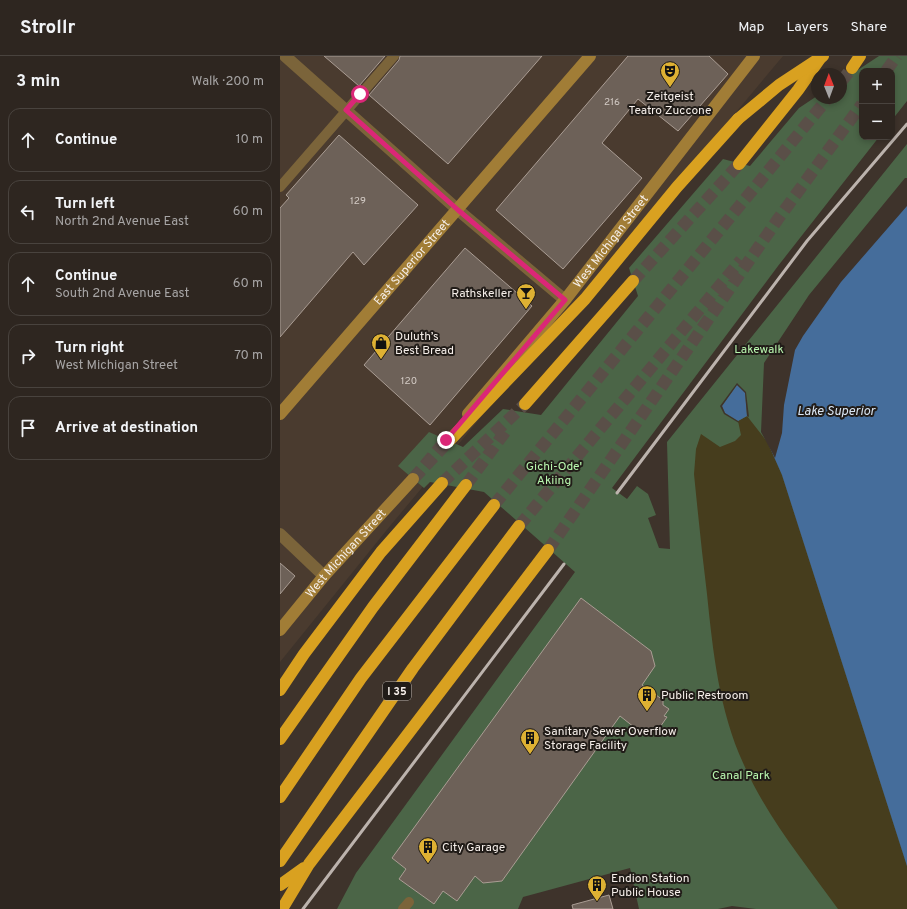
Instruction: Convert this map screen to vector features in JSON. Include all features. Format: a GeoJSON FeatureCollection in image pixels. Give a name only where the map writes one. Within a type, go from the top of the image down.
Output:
{"type":"FeatureCollection","features":[{"type":"Feature","properties":{"kind":"highway"},"geometry":{"type":"LineString","coordinates":[[447,440],[585,299],[677,188],[738,119],[779,85],[822,56]]}},
{"type":"Feature","properties":{"kind":"highway"},"geometry":{"type":"LineString","coordinates":[[739,164],[798,90],[822,56]]}},
{"type":"Feature","properties":{"kind":"highway"},"geometry":{"type":"LineString","coordinates":[[852,68],[860,56]]}},
{"type":"Feature","properties":{"kind":"highway"},"geometry":{"type":"LineString","coordinates":[[525,404],[633,281]]}},
{"type":"Feature","properties":{"kind":"highway"},"geometry":{"type":"LineString","coordinates":[[280,690],[304,654],[382,552],[442,483]]}},
{"type":"Feature","properties":{"kind":"highway"},"geometry":{"type":"LineString","coordinates":[[280,739],[373,606],[466,486]]}},
{"type":"Feature","properties":{"kind":"highway"},"geometry":{"type":"LineString","coordinates":[[280,797],[361,678],[494,505]]}},
{"type":"Feature","properties":{"kind":"highway","name":"I 35"},"geometry":{"type":"LineString","coordinates":[[280,861],[413,668],[519,526]]}},
{"type":"Feature","properties":{"kind":"highway"},"geometry":{"type":"LineString","coordinates":[[282,909],[310,864],[548,550]]}},
{"type":"Feature","properties":{"kind":"highway"},"geometry":{"type":"LineString","coordinates":[[280,885],[310,864]]}},
{"type":"Feature","properties":{"kind":"street"},"geometry":{"type":"LineString","coordinates":[[285,56],[458,210],[565,300]]}},
{"type":"Feature","properties":{"kind":"street","name":"East Superior Street"},"geometry":{"type":"LineString","coordinates":[[280,414],[590,56]]}},
{"type":"Feature","properties":{"kind":"street","name":"West Michigan Street"},"geometry":{"type":"LineString","coordinates":[[447,440],[565,300],[754,56]]}},
{"type":"Feature","properties":{"kind":"street","name":"West Michigan Street"},"geometry":{"type":"LineString","coordinates":[[280,630],[324,576],[413,479]]}},
{"type":"Feature","properties":{"kind":"street"},"geometry":{"type":"LineString","coordinates":[[280,534],[324,576]]}},
{"type":"Feature","properties":{"kind":"lane"},"geometry":{"type":"LineString","coordinates":[[280,187],[394,56]]}},
{"type":"Feature","properties":{"kind":"shaded area"},"geometry":{"type":"Polygon","coordinates":[[[280,56],[783,56],[390,526],[280,662],[280,56]]]}},
{"type":"Feature","properties":{"kind":"green space"},"geometry":{"type":"Polygon","coordinates":[[[879,56],[907,56],[907,101],[895,116],[895,68],[861,68],[879,56]]]}},
{"type":"Feature","properties":{"kind":"green space"},"geometry":{"type":"Polygon","coordinates":[[[859,69],[859,140],[877,140],[778,266],[612,488],[627,499],[637,486],[648,494],[656,515],[648,518],[659,548],[670,549],[667,442],[907,144],[907,180],[763,432],[782,475],[907,866],[907,909],[756,909],[732,906],[718,909],[639,909],[630,868],[523,897],[518,909],[337,909],[356,873],[575,572],[484,492],[430,482],[424,488],[398,466],[429,432],[463,447],[503,409],[541,415],[638,296],[629,268],[723,159],[750,166],[799,108],[811,100],[811,104],[847,104],[847,77],[859,69]]]}},
{"type":"Feature","properties":{"kind":"sand"},"geometry":{"type":"Polygon","coordinates":[[[747,416],[768,443],[782,475],[907,866],[907,909],[838,909],[775,821],[753,784],[735,745],[718,681],[703,564],[694,474],[696,449],[701,434],[720,447],[735,441],[741,435],[738,421],[747,416]]]}},
{"type":"Feature","properties":{"kind":"water","name":"Lake Superior"},"geometry":{"type":"Polygon","coordinates":[[[907,180],[907,866],[782,475],[763,432],[766,364],[907,180]]]}},
{"type":"Feature","properties":{"kind":"water"},"geometry":{"type":"Polygon","coordinates":[[[737,385],[745,392],[747,416],[738,421],[725,413],[722,406],[737,385]]]}},
{"type":"Feature","properties":{"kind":"pier"},"geometry":{"type":"Polygon","coordinates":[[[905,178],[907,178],[907,206],[841,282],[803,336],[795,350],[784,405],[782,433],[775,458],[761,432],[764,363],[809,295],[905,178]]]}},
{"type":"Feature","properties":{"kind":"pier"},"geometry":{"type":"Polygon","coordinates":[[[737,383],[746,392],[749,417],[747,416],[745,393],[737,385],[722,406],[725,413],[739,423],[724,414],[720,406],[737,383]]]}},
{"type":"Feature","properties":{"kind":"building"},"geometry":{"type":"Polygon","coordinates":[[[324,56],[385,56],[359,86],[324,56]]]}},
{"type":"Feature","properties":{"kind":"building"},"geometry":{"type":"Polygon","coordinates":[[[400,56],[542,56],[448,164],[369,95],[399,60],[400,56]]]}},
{"type":"Feature","properties":{"kind":"building"},"geometry":{"type":"Polygon","coordinates":[[[628,56],[709,56],[728,74],[678,131],[638,99],[602,143],[642,178],[563,269],[496,210],[628,56]]]}},
{"type":"Feature","properties":{"kind":"building"},"geometry":{"type":"Polygon","coordinates":[[[339,135],[418,205],[364,265],[353,252],[280,337],[280,208],[289,198],[286,195],[339,135]]]}},
{"type":"Feature","properties":{"kind":"building"},"geometry":{"type":"Polygon","coordinates":[[[465,248],[532,306],[430,425],[364,365],[465,248]]]}},
{"type":"Feature","properties":{"kind":"building"},"geometry":{"type":"Polygon","coordinates":[[[280,563],[295,576],[280,594],[280,563]]]}},
{"type":"Feature","properties":{"kind":"building","name":"Sanitary Sewer Overflow Storage Facility"},"geometry":{"type":"Polygon","coordinates":[[[581,598],[651,651],[655,666],[642,685],[663,700],[663,705],[669,709],[664,716],[667,717],[658,730],[656,728],[650,736],[644,731],[639,731],[620,716],[502,881],[483,883],[475,876],[457,901],[443,891],[434,904],[399,879],[406,869],[392,858],[581,598]]]}},
{"type":"Feature","properties":{"kind":"building","name":"Endion Station Public House"},"geometry":{"type":"Polygon","coordinates":[[[609,895],[613,909],[573,909],[572,905],[609,895]]]}},
{"type":"Feature","properties":{"kind":"tunnel"},"geometry":{"type":"LineString","coordinates":[[888,68],[897,56]]}},
{"type":"Feature","properties":{"kind":"tunnel"},"geometry":{"type":"LineString","coordinates":[[847,74],[852,68]]}},
{"type":"Feature","properties":{"kind":"tunnel"},"geometry":{"type":"LineString","coordinates":[[494,505],[823,104]]}},
{"type":"Feature","properties":{"kind":"tunnel"},"geometry":{"type":"LineString","coordinates":[[548,550],[778,219],[859,108]]}},
{"type":"Feature","properties":{"kind":"tunnel"},"geometry":{"type":"LineString","coordinates":[[633,281],[739,164]]}},
{"type":"Feature","properties":{"kind":"tunnel"},"geometry":{"type":"LineString","coordinates":[[519,526],[741,260]]}},
{"type":"Feature","properties":{"kind":"tunnel"},"geometry":{"type":"LineString","coordinates":[[442,483],[525,404]]}},
{"type":"Feature","properties":{"kind":"tunnel"},"geometry":{"type":"LineString","coordinates":[[466,485],[508,428]]}},
{"type":"Feature","properties":{"kind":"tunnel"},"geometry":{"type":"LineString","coordinates":[[413,479],[446,440]]}},
{"type":"Feature","properties":{"kind":"tunnel"},"geometry":{"type":"LineString","coordinates":[[413,479],[449,441]]}},
{"type":"Feature","properties":{"kind":"railway"},"geometry":{"type":"LineString","coordinates":[[617,493],[807,241],[907,124]]}},
{"type":"Feature","properties":{"kind":"railway"},"geometry":{"type":"LineString","coordinates":[[303,909],[564,564]]}},
{"type":"Feature","properties":{"kind":"place","name":"Zeitgeist Teatro Zuccone"},"geometry":{"type":"Point","coordinates":[670,88]}},
{"type":"Feature","properties":{"kind":"place","name":"Rathskeller"},"geometry":{"type":"Point","coordinates":[526,310]}},
{"type":"Feature","properties":{"kind":"place","name":"Duluth’s Best Bread"},"geometry":{"type":"Point","coordinates":[381,360]}},
{"type":"Feature","properties":{"kind":"place","name":"Public Restroom"},"geometry":{"type":"Point","coordinates":[647,712]}},
{"type":"Feature","properties":{"kind":"place","name":"Sanitary Sewer Overflow Storage Facility"},"geometry":{"type":"Point","coordinates":[530,755]}},
{"type":"Feature","properties":{"kind":"place","name":"City Garage"},"geometry":{"type":"Point","coordinates":[428,864]}},
{"type":"Feature","properties":{"kind":"place","name":"Endion Station Public House"},"geometry":{"type":"Point","coordinates":[597,902]}},
{"type":"Feature","properties":{"kind":"route"},"geometry":{"type":"LineString","coordinates":[[360,94],[346,110],[458,210],[565,300],[446,440]]}},
{"type":"Feature","properties":{"kind":"park label","name":"Lakewalk"},"geometry":{"type":"Point","coordinates":[759,349]}},
{"type":"Feature","properties":{"kind":"park label","name":"Gichi-Ode' Akiing"},"geometry":{"type":"Point","coordinates":[554,473]}},
{"type":"Feature","properties":{"kind":"park label","name":"Canal Park"},"geometry":{"type":"Point","coordinates":[741,775]}}]}
